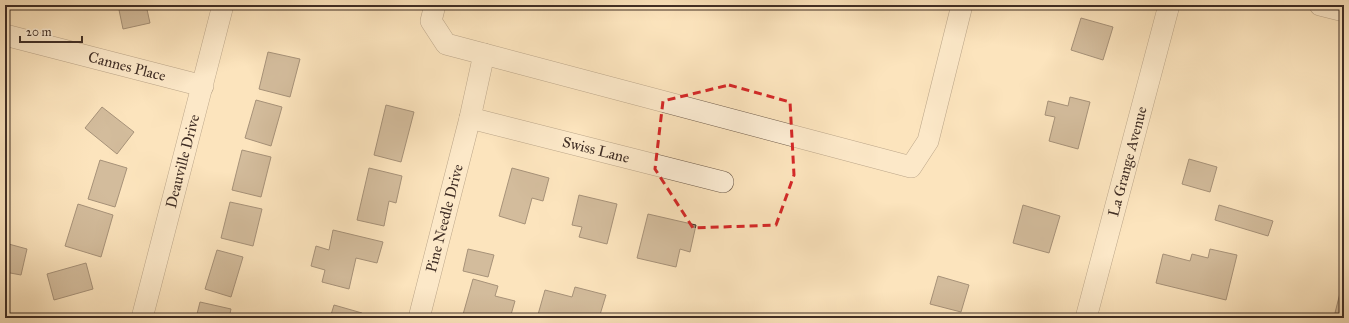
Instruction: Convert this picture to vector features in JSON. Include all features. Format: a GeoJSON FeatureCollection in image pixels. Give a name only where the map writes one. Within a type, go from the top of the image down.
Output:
{"type":"FeatureCollection","features":[{"type":"Feature","properties":{"kind":"street","name":"Deauville Drive"},"geometry":{"type":"LineString","coordinates":[[142,318],[223,5]]}},
{"type":"Feature","properties":{"kind":"street"},"geometry":{"type":"LineString","coordinates":[[435,5],[431,21],[446,44],[912,167],[928,141],[962,5]]}},
{"type":"Feature","properties":{"kind":"street","name":"La Grange Avenue"},"geometry":{"type":"LineString","coordinates":[[1086,318],[1169,5]]}},
{"type":"Feature","properties":{"kind":"street"},"geometry":{"type":"LineString","coordinates":[[1320,5],[1344,11]]}},
{"type":"Feature","properties":{"kind":"street","name":"Cannes Place"},"geometry":{"type":"LineString","coordinates":[[5,35],[203,86]]}},
{"type":"Feature","properties":{"kind":"street","name":"Pine Needle Drive"},"geometry":{"type":"LineString","coordinates":[[419,318],[470,118],[484,54]]}},
{"type":"Feature","properties":{"kind":"street","name":"Swiss Lane"},"geometry":{"type":"LineString","coordinates":[[470,118],[723,182]]}},
{"type":"Feature","properties":{"kind":"highlighted area"},"geometry":{"type":"Polygon","coordinates":[[[729,85],[790,102],[794,175],[776,225],[693,228],[655,169],[663,101],[729,85]]]}},
{"type":"Feature","properties":{"kind":"building"},"geometry":{"type":"Polygon","coordinates":[[[118,5],[146,5],[150,23],[123,29],[118,5]]]}},
{"type":"Feature","properties":{"kind":"building"},"geometry":{"type":"Polygon","coordinates":[[[1081,18],[1113,27],[1103,60],[1071,50],[1081,18]]]}},
{"type":"Feature","properties":{"kind":"building"},"geometry":{"type":"Polygon","coordinates":[[[268,52],[300,59],[290,97],[259,89],[268,52]]]}},
{"type":"Feature","properties":{"kind":"building"},"geometry":{"type":"Polygon","coordinates":[[[1070,97],[1090,102],[1078,149],[1049,141],[1055,117],[1045,115],[1048,101],[1068,106],[1070,97]]]}},
{"type":"Feature","properties":{"kind":"building"},"geometry":{"type":"Polygon","coordinates":[[[256,100],[282,107],[271,146],[245,138],[256,100]]]}},
{"type":"Feature","properties":{"kind":"building"},"geometry":{"type":"Polygon","coordinates":[[[386,105],[414,112],[401,162],[374,155],[386,105]]]}},
{"type":"Feature","properties":{"kind":"building"},"geometry":{"type":"Polygon","coordinates":[[[102,107],[134,132],[117,154],[85,128],[102,107]]]}},
{"type":"Feature","properties":{"kind":"building"},"geometry":{"type":"Polygon","coordinates":[[[242,150],[271,157],[261,197],[232,190],[242,150]]]}},
{"type":"Feature","properties":{"kind":"building"},"geometry":{"type":"Polygon","coordinates":[[[1189,159],[1217,167],[1210,192],[1182,184],[1189,159]]]}},
{"type":"Feature","properties":{"kind":"building"},"geometry":{"type":"Polygon","coordinates":[[[100,160],[127,168],[115,207],[88,199],[100,160]]]}},
{"type":"Feature","properties":{"kind":"building"},"geometry":{"type":"Polygon","coordinates":[[[369,168],[402,176],[396,203],[389,201],[384,226],[357,220],[369,168]]]}},
{"type":"Feature","properties":{"kind":"building"},"geometry":{"type":"Polygon","coordinates":[[[512,168],[549,178],[543,201],[532,198],[525,224],[499,216],[512,168]]]}},
{"type":"Feature","properties":{"kind":"building"},"geometry":{"type":"Polygon","coordinates":[[[579,195],[617,204],[607,244],[579,237],[582,227],[572,225],[579,195]]]}},
{"type":"Feature","properties":{"kind":"building"},"geometry":{"type":"Polygon","coordinates":[[[230,202],[262,209],[253,246],[221,238],[230,202]]]}},
{"type":"Feature","properties":{"kind":"building"},"geometry":{"type":"Polygon","coordinates":[[[78,204],[113,215],[101,257],[65,246],[78,204]]]}},
{"type":"Feature","properties":{"kind":"building"},"geometry":{"type":"Polygon","coordinates":[[[1023,205],[1060,216],[1049,253],[1013,243],[1023,205]]]}},
{"type":"Feature","properties":{"kind":"building"},"geometry":{"type":"Polygon","coordinates":[[[1219,205],[1273,221],[1268,236],[1215,220],[1219,205]]]}},
{"type":"Feature","properties":{"kind":"building"},"geometry":{"type":"Polygon","coordinates":[[[648,214],[696,225],[690,252],[680,249],[676,267],[637,258],[648,214]]]}},
{"type":"Feature","properties":{"kind":"building"},"geometry":{"type":"Polygon","coordinates":[[[333,230],[383,242],[377,263],[356,258],[349,289],[322,282],[325,270],[311,266],[316,246],[329,250],[333,230]]]}},
{"type":"Feature","properties":{"kind":"building"},"geometry":{"type":"Polygon","coordinates":[[[5,243],[27,249],[21,275],[5,272],[5,243]]]}},
{"type":"Feature","properties":{"kind":"building"},"geometry":{"type":"Polygon","coordinates":[[[468,249],[494,255],[488,277],[463,271],[468,249]]]}},
{"type":"Feature","properties":{"kind":"building"},"geometry":{"type":"Polygon","coordinates":[[[1210,249],[1237,255],[1226,300],[1156,283],[1163,254],[1190,261],[1192,254],[1208,258],[1210,249]]]}},
{"type":"Feature","properties":{"kind":"building"},"geometry":{"type":"Polygon","coordinates":[[[217,250],[243,257],[231,297],[205,289],[217,250]]]}},
{"type":"Feature","properties":{"kind":"building"},"geometry":{"type":"Polygon","coordinates":[[[86,263],[93,289],[54,300],[47,274],[86,263]]]}},
{"type":"Feature","properties":{"kind":"building"},"geometry":{"type":"Polygon","coordinates":[[[938,276],[969,285],[961,312],[930,304],[938,276]]]}},
{"type":"Feature","properties":{"kind":"building"},"geometry":{"type":"Polygon","coordinates":[[[473,279],[498,286],[495,296],[515,301],[510,318],[462,318],[473,279]]]}},
{"type":"Feature","properties":{"kind":"building"},"geometry":{"type":"Polygon","coordinates":[[[575,287],[606,295],[599,318],[537,318],[545,290],[572,297],[575,287]]]}},
{"type":"Feature","properties":{"kind":"building"},"geometry":{"type":"Polygon","coordinates":[[[1341,289],[1344,290],[1344,315],[1335,313],[1341,289]]]}},
{"type":"Feature","properties":{"kind":"building"},"geometry":{"type":"Polygon","coordinates":[[[200,302],[231,309],[229,318],[196,318],[200,302]]]}},
{"type":"Feature","properties":{"kind":"building"},"geometry":{"type":"Polygon","coordinates":[[[334,305],[362,313],[361,318],[330,318],[334,305]]]}}]}
